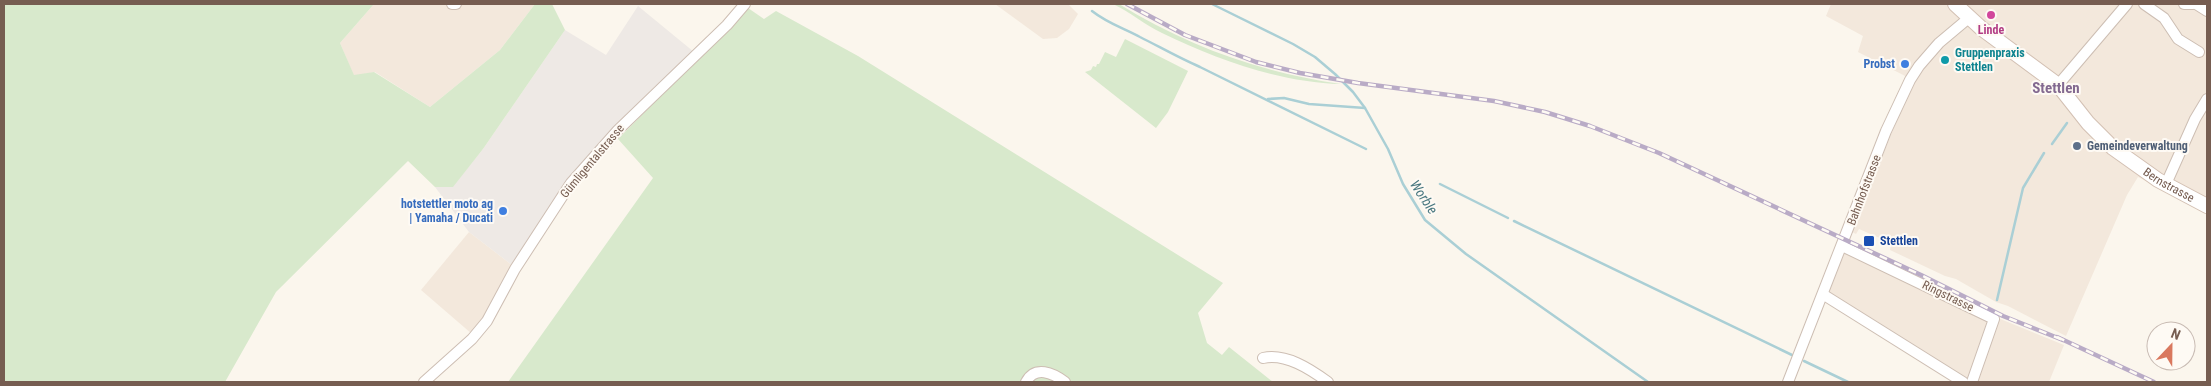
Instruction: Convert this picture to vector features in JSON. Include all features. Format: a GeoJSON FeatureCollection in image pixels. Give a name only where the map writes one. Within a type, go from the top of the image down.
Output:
{"type":"FeatureCollection","features":[{"type":"Feature","properties":{"kind":"main road","name":"Bernstrasse"},"geometry":{"type":"LineString","coordinates":[[1955,4],[1981,28],[2058,85],[2105,141],[2166,184],[2207,206]]}},
{"type":"Feature","properties":{"kind":"street","name":"Gümligentalstrasse"},"geometry":{"type":"LineString","coordinates":[[424,382],[472,339],[487,321],[515,269],[571,183],[618,130],[727,25],[745,4]]}},
{"type":"Feature","properties":{"kind":"street"},"geometry":{"type":"LineString","coordinates":[[2058,85],[2127,4]]}},
{"type":"Feature","properties":{"kind":"street"},"geometry":{"type":"LineString","coordinates":[[2144,4],[2164,18],[2178,39],[2199,52]]}},
{"type":"Feature","properties":{"kind":"street"},"geometry":{"type":"LineString","coordinates":[[2184,4],[2194,4],[2207,11]]}},
{"type":"Feature","properties":{"kind":"street","name":"Bahnhofstrasse"},"geometry":{"type":"LineString","coordinates":[[1788,382],[1824,295],[1886,131],[1910,80],[1930,52],[1970,17]]}},
{"type":"Feature","properties":{"kind":"street"},"geometry":{"type":"LineString","coordinates":[[2166,184],[2195,118],[2207,99]]}},
{"type":"Feature","properties":{"kind":"street","name":"Ringstrasse"},"geometry":{"type":"LineString","coordinates":[[1842,246],[1994,319],[1972,382]]}},
{"type":"Feature","properties":{"kind":"street"},"geometry":{"type":"LineString","coordinates":[[1824,295],[1963,382]]}},
{"type":"Feature","properties":{"kind":"street"},"geometry":{"type":"LineString","coordinates":[[1263,358],[1271,356],[1285,359],[1312,371],[1328,382]]}},
{"type":"Feature","properties":{"kind":"street"},"geometry":{"type":"LineString","coordinates":[[1026,382],[1034,373],[1044,372],[1054,374],[1064,382]]}},
{"type":"Feature","properties":{"kind":"shaded area"},"geometry":{"type":"Polygon","coordinates":[[[374,4],[535,4],[500,50],[430,107],[375,72],[354,76],[340,43],[374,4]]]}},
{"type":"Feature","properties":{"kind":"shaded area"},"geometry":{"type":"Polygon","coordinates":[[[995,4],[1068,4],[1078,14],[1069,29],[1057,38],[1043,39],[995,4]]]}},
{"type":"Feature","properties":{"kind":"shaded area"},"geometry":{"type":"Polygon","coordinates":[[[1831,4],[2207,4],[2207,212],[2138,177],[2127,195],[2066,336],[2008,306],[1996,302],[1956,279],[1945,276],[1890,250],[1891,243],[1859,229],[1856,234],[1852,232],[1913,80],[1858,52],[1863,36],[1826,16],[1831,4]]]}},
{"type":"Feature","properties":{"kind":"shaded area"},"geometry":{"type":"Polygon","coordinates":[[[638,6],[694,52],[651,90],[611,131],[512,265],[469,232],[435,187],[453,186],[483,149],[565,30],[606,55],[638,6]]]}},
{"type":"Feature","properties":{"kind":"shaded area"},"geometry":{"type":"Polygon","coordinates":[[[469,232],[512,265],[490,311],[472,334],[421,290],[469,232]]]}},
{"type":"Feature","properties":{"kind":"shaded area"},"geometry":{"type":"Polygon","coordinates":[[[1847,246],[1998,318],[2064,345],[2049,382],[1956,382],[1828,302],[1824,303],[1847,246]]]}},
{"type":"Feature","properties":{"kind":"green space"},"geometry":{"type":"Polygon","coordinates":[[[4,4],[374,4],[340,43],[354,75],[374,72],[430,107],[500,50],[535,4],[552,4],[565,30],[483,149],[453,187],[435,187],[408,161],[276,292],[225,382],[4,382],[4,4]]]}},
{"type":"Feature","properties":{"kind":"green space"},"geometry":{"type":"Polygon","coordinates":[[[1113,4],[1119,4],[1171,33],[1226,56],[1283,73],[1341,84],[1295,79],[1249,68],[1183,43],[1113,4]]]}},
{"type":"Feature","properties":{"kind":"green space"},"geometry":{"type":"Polygon","coordinates":[[[748,8],[764,19],[776,11],[858,56],[1223,283],[1198,313],[1207,343],[1222,355],[1229,347],[1273,382],[508,382],[653,178],[618,139],[748,8]]]}},
{"type":"Feature","properties":{"kind":"green space"},"geometry":{"type":"Polygon","coordinates":[[[1125,39],[1188,71],[1168,112],[1156,128],[1085,72],[1099,64],[1105,52],[1116,57],[1125,39]]]}},
{"type":"Feature","properties":{"kind":"waterway","name":"Worble"},"geometry":{"type":"LineString","coordinates":[[1212,4],[1293,44],[1315,57],[1335,74],[1353,92],[1365,108],[1388,149],[1403,184],[1425,220],[1466,254],[1648,382]]}},
{"type":"Feature","properties":{"kind":"waterway"},"geometry":{"type":"LineString","coordinates":[[1092,11],[1109,22],[1366,149]]}},
{"type":"Feature","properties":{"kind":"waterway"},"geometry":{"type":"LineString","coordinates":[[1268,99],[1284,98],[1309,104],[1365,108]]}},
{"type":"Feature","properties":{"kind":"waterway"},"geometry":{"type":"LineString","coordinates":[[2052,144],[2067,123]]}},
{"type":"Feature","properties":{"kind":"waterway"},"geometry":{"type":"LineString","coordinates":[[1997,300],[2023,188],[2044,153]]}},
{"type":"Feature","properties":{"kind":"waterway"},"geometry":{"type":"LineString","coordinates":[[1440,184],[1508,218]]}},
{"type":"Feature","properties":{"kind":"waterway"},"geometry":{"type":"LineString","coordinates":[[1514,221],[1792,355]]}},
{"type":"Feature","properties":{"kind":"waterway"},"geometry":{"type":"LineString","coordinates":[[1804,361],[1848,382]]}},
{"type":"Feature","properties":{"kind":"railway"},"geometry":{"type":"LineString","coordinates":[[1127,4],[1185,35],[1256,62],[1300,73],[1358,83],[1494,101],[1545,112],[1590,126],[1659,153],[1921,275],[2003,316],[2063,340]]}},
{"type":"Feature","properties":{"kind":"railway"},"geometry":{"type":"LineString","coordinates":[[2057,337],[2154,382]]}},
{"type":"Feature","properties":{"kind":"place","name":"Linde"},"geometry":{"type":"Point","coordinates":[1991,15]}},
{"type":"Feature","properties":{"kind":"place","name":"Gruppenpraxis Stettlen"},"geometry":{"type":"Point","coordinates":[1945,60]}},
{"type":"Feature","properties":{"kind":"place","name":"Probst"},"geometry":{"type":"Point","coordinates":[1905,64]}},
{"type":"Feature","properties":{"kind":"place","name":"Gemeindeverwaltung"},"geometry":{"type":"Point","coordinates":[2077,146]}},
{"type":"Feature","properties":{"kind":"place","name":"hotstettler moto ag | Yamaha / Ducati"},"geometry":{"type":"Point","coordinates":[503,211]}},
{"type":"Feature","properties":{"kind":"place","name":"Stettlen"},"geometry":{"type":"Point","coordinates":[1869,241]}},
{"type":"Feature","properties":{"kind":"district","name":"Stettlen"},"geometry":{"type":"Point","coordinates":[2056,88]}}]}
